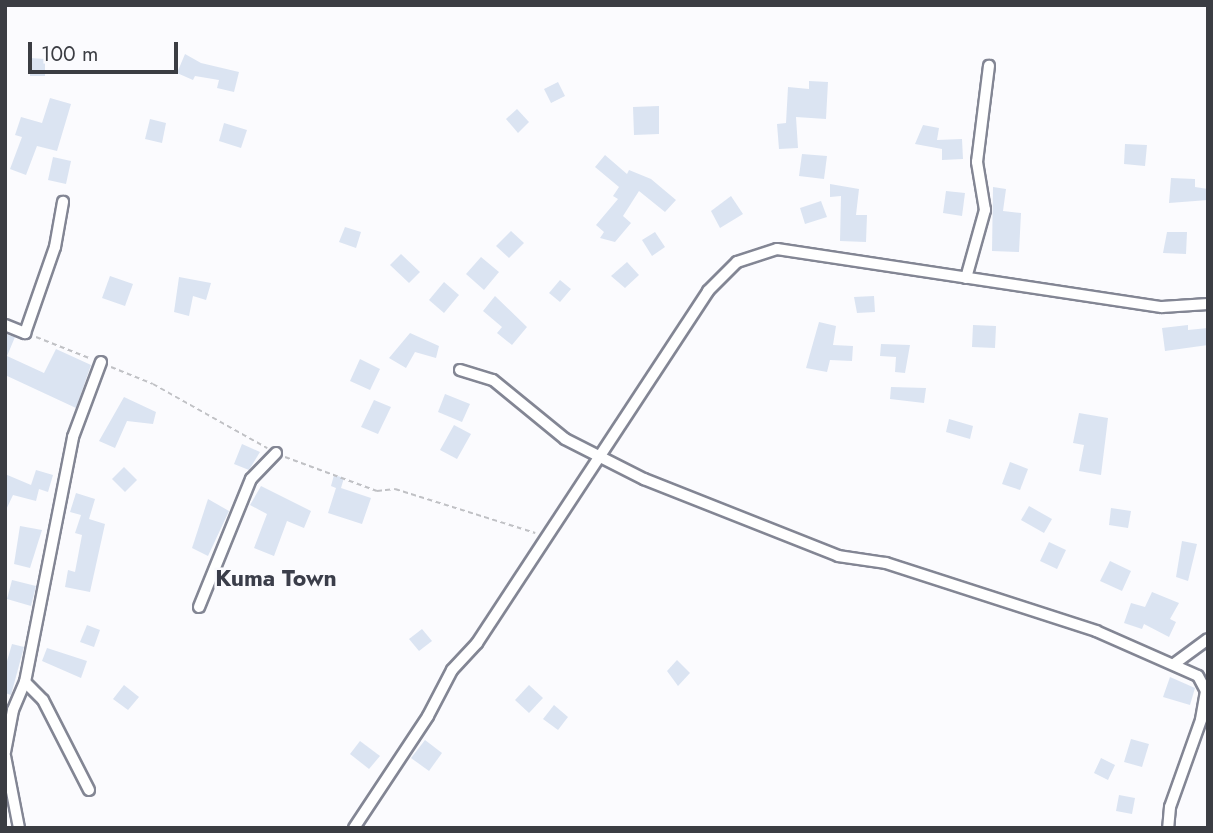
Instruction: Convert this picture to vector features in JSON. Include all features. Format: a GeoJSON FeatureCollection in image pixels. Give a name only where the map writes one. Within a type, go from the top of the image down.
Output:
{"type":"FeatureCollection","features":[{"type":"Feature","properties":{"kind":"street"},"geometry":{"type":"LineString","coordinates":[[966,278],[985,210],[977,162],[989,66]]}},
{"type":"Feature","properties":{"kind":"street"},"geometry":{"type":"LineString","coordinates":[[5,325],[25,333],[55,247],[63,202]]}},
{"type":"Feature","properties":{"kind":"street"},"geometry":{"type":"LineString","coordinates":[[354,828],[428,716],[452,670],[477,643],[708,291],[737,262],[778,249],[1162,307],[1208,304]]}},
{"type":"Feature","properties":{"kind":"street"},"geometry":{"type":"LineString","coordinates":[[19,828],[5,754],[9,709],[25,682],[73,437],[101,362]]}},
{"type":"Feature","properties":{"kind":"street"},"geometry":{"type":"LineString","coordinates":[[460,370],[508,389],[565,439],[644,479],[838,556],[886,563],[1096,632],[1198,676],[1206,691],[1168,828]]}},
{"type":"Feature","properties":{"kind":"street"},"geometry":{"type":"LineString","coordinates":[[200,607],[251,479],[276,453]]}},
{"type":"Feature","properties":{"kind":"street"},"geometry":{"type":"LineString","coordinates":[[1174,664],[1208,639]]}},
{"type":"Feature","properties":{"kind":"street"},"geometry":{"type":"LineString","coordinates":[[25,682],[43,701],[89,790]]}},
{"type":"Feature","properties":{"kind":"path"},"geometry":{"type":"LineString","coordinates":[[25,333],[153,384],[276,453],[377,491],[395,489],[546,537]]}},
{"type":"Feature","properties":{"kind":"building"},"geometry":{"type":"Polygon","coordinates":[[[185,54],[201,63],[239,72],[234,92],[217,88],[219,80],[195,76],[193,80],[177,73],[185,54]]]}},
{"type":"Feature","properties":{"kind":"building"},"geometry":{"type":"Polygon","coordinates":[[[30,58],[45,59],[45,76],[30,76],[30,58]]]}},
{"type":"Feature","properties":{"kind":"building"},"geometry":{"type":"Polygon","coordinates":[[[809,81],[828,82],[826,119],[796,117],[798,148],[779,149],[777,124],[786,123],[788,87],[809,89],[809,81]]]}},
{"type":"Feature","properties":{"kind":"building"},"geometry":{"type":"Polygon","coordinates":[[[558,82],[565,96],[551,103],[544,89],[558,82]]]}},
{"type":"Feature","properties":{"kind":"building"},"geometry":{"type":"Polygon","coordinates":[[[50,98],[71,104],[57,151],[37,146],[26,175],[10,169],[22,137],[15,135],[21,117],[42,123],[50,98]]]}},
{"type":"Feature","properties":{"kind":"building"},"geometry":{"type":"Polygon","coordinates":[[[659,106],[659,134],[634,135],[633,107],[659,106]]]}},
{"type":"Feature","properties":{"kind":"building"},"geometry":{"type":"Polygon","coordinates":[[[517,109],[529,122],[518,133],[506,119],[517,109]]]}},
{"type":"Feature","properties":{"kind":"building"},"geometry":{"type":"Polygon","coordinates":[[[150,119],[166,123],[162,143],[145,139],[150,119]]]}},
{"type":"Feature","properties":{"kind":"building"},"geometry":{"type":"Polygon","coordinates":[[[224,123],[247,130],[241,148],[219,141],[224,123]]]}},
{"type":"Feature","properties":{"kind":"building"},"geometry":{"type":"Polygon","coordinates":[[[923,125],[939,128],[937,140],[962,139],[963,159],[942,160],[942,149],[915,144],[923,125]]]}},
{"type":"Feature","properties":{"kind":"building"},"geometry":{"type":"Polygon","coordinates":[[[1125,144],[1147,145],[1145,166],[1124,164],[1125,144]]]}},
{"type":"Feature","properties":{"kind":"building"},"geometry":{"type":"Polygon","coordinates":[[[802,154],[827,156],[824,179],[799,176],[802,154]]]}},
{"type":"Feature","properties":{"kind":"building"},"geometry":{"type":"Polygon","coordinates":[[[605,155],[627,174],[629,170],[651,179],[676,200],[665,212],[639,191],[623,216],[631,223],[615,242],[600,238],[604,232],[596,225],[618,199],[613,196],[619,187],[595,167],[605,155]]]}},
{"type":"Feature","properties":{"kind":"building"},"geometry":{"type":"Polygon","coordinates":[[[53,157],[71,161],[66,184],[48,180],[53,157]]]}},
{"type":"Feature","properties":{"kind":"building"},"geometry":{"type":"Polygon","coordinates":[[[1171,178],[1195,179],[1195,187],[1208,189],[1208,200],[1169,203],[1171,178]]]}},
{"type":"Feature","properties":{"kind":"building"},"geometry":{"type":"Polygon","coordinates":[[[830,184],[859,189],[856,215],[867,215],[866,242],[840,241],[841,196],[830,197],[830,184]]]}},
{"type":"Feature","properties":{"kind":"building"},"geometry":{"type":"Polygon","coordinates":[[[993,187],[1006,189],[1003,211],[1021,213],[1019,252],[992,251],[993,187]]]}},
{"type":"Feature","properties":{"kind":"building"},"geometry":{"type":"Polygon","coordinates":[[[946,191],[965,193],[962,216],[943,213],[946,191]]]}},
{"type":"Feature","properties":{"kind":"building"},"geometry":{"type":"Polygon","coordinates":[[[731,196],[743,214],[720,228],[711,211],[731,196]]]}},
{"type":"Feature","properties":{"kind":"building"},"geometry":{"type":"Polygon","coordinates":[[[821,201],[827,217],[805,224],[800,208],[821,201]]]}},
{"type":"Feature","properties":{"kind":"building"},"geometry":{"type":"Polygon","coordinates":[[[345,227],[361,232],[356,248],[339,242],[345,227]]]}},
{"type":"Feature","properties":{"kind":"building"},"geometry":{"type":"Polygon","coordinates":[[[511,231],[524,243],[509,258],[496,246],[511,231]]]}},
{"type":"Feature","properties":{"kind":"building"},"geometry":{"type":"Polygon","coordinates":[[[655,232],[665,247],[652,256],[642,240],[655,232]]]}},
{"type":"Feature","properties":{"kind":"building"},"geometry":{"type":"Polygon","coordinates":[[[1167,232],[1187,232],[1186,254],[1163,253],[1167,232]]]}},
{"type":"Feature","properties":{"kind":"building"},"geometry":{"type":"Polygon","coordinates":[[[401,254],[420,272],[409,283],[390,265],[401,254]]]}},
{"type":"Feature","properties":{"kind":"building"},"geometry":{"type":"Polygon","coordinates":[[[481,257],[499,272],[484,290],[466,274],[481,257]]]}},
{"type":"Feature","properties":{"kind":"building"},"geometry":{"type":"Polygon","coordinates":[[[627,262],[639,275],[625,288],[611,276],[627,262]]]}},
{"type":"Feature","properties":{"kind":"building"},"geometry":{"type":"Polygon","coordinates":[[[110,276],[133,284],[125,306],[102,298],[110,276]]]}},
{"type":"Feature","properties":{"kind":"building"},"geometry":{"type":"Polygon","coordinates":[[[179,277],[211,283],[206,300],[193,296],[189,316],[174,312],[179,277]]]}},
{"type":"Feature","properties":{"kind":"building"},"geometry":{"type":"Polygon","coordinates":[[[560,280],[571,289],[560,302],[549,293],[560,280]]]}},
{"type":"Feature","properties":{"kind":"building"},"geometry":{"type":"Polygon","coordinates":[[[444,282],[459,295],[444,313],[429,300],[444,282]]]}},
{"type":"Feature","properties":{"kind":"building"},"geometry":{"type":"Polygon","coordinates":[[[495,296],[527,327],[512,345],[497,333],[502,327],[483,311],[495,296]]]}},
{"type":"Feature","properties":{"kind":"building"},"geometry":{"type":"Polygon","coordinates":[[[874,296],[875,312],[857,313],[854,297],[874,296]]]}},
{"type":"Feature","properties":{"kind":"building"},"geometry":{"type":"Polygon","coordinates":[[[819,322],[836,326],[833,345],[853,346],[852,361],[830,360],[827,372],[806,368],[819,322]]]}},
{"type":"Feature","properties":{"kind":"building"},"geometry":{"type":"Polygon","coordinates":[[[973,325],[996,326],[995,348],[972,347],[973,325]]]}},
{"type":"Feature","properties":{"kind":"building"},"geometry":{"type":"Polygon","coordinates":[[[1188,325],[1188,330],[1208,328],[1208,345],[1165,351],[1162,328],[1188,325]]]}},
{"type":"Feature","properties":{"kind":"building"},"geometry":{"type":"Polygon","coordinates":[[[410,333],[439,346],[436,358],[415,352],[406,368],[389,358],[410,333]]]}},
{"type":"Feature","properties":{"kind":"building"},"geometry":{"type":"Polygon","coordinates":[[[5,334],[15,337],[7,356],[44,373],[56,349],[91,365],[76,408],[5,375],[5,334]]]}},
{"type":"Feature","properties":{"kind":"building"},"geometry":{"type":"Polygon","coordinates":[[[881,344],[910,345],[905,373],[895,372],[896,357],[880,356],[881,344]]]}},
{"type":"Feature","properties":{"kind":"building"},"geometry":{"type":"Polygon","coordinates":[[[360,359],[380,369],[370,390],[350,381],[360,359]]]}},
{"type":"Feature","properties":{"kind":"building"},"geometry":{"type":"Polygon","coordinates":[[[891,387],[926,388],[924,403],[890,399],[891,387]]]}},
{"type":"Feature","properties":{"kind":"building"},"geometry":{"type":"Polygon","coordinates":[[[445,394],[470,404],[462,422],[438,412],[445,394]]]}},
{"type":"Feature","properties":{"kind":"building"},"geometry":{"type":"Polygon","coordinates":[[[124,397],[156,412],[153,424],[127,421],[115,448],[99,441],[124,397]]]}},
{"type":"Feature","properties":{"kind":"building"},"geometry":{"type":"Polygon","coordinates":[[[374,400],[391,407],[378,434],[361,427],[374,400]]]}},
{"type":"Feature","properties":{"kind":"building"},"geometry":{"type":"Polygon","coordinates":[[[1079,413],[1108,418],[1101,475],[1079,471],[1084,445],[1073,443],[1079,413]]]}},
{"type":"Feature","properties":{"kind":"building"},"geometry":{"type":"Polygon","coordinates":[[[949,419],[973,426],[970,439],[946,432],[949,419]]]}},
{"type":"Feature","properties":{"kind":"building"},"geometry":{"type":"Polygon","coordinates":[[[454,425],[471,434],[457,459],[440,450],[454,425]]]}},
{"type":"Feature","properties":{"kind":"building"},"geometry":{"type":"Polygon","coordinates":[[[242,444],[260,452],[249,470],[234,464],[242,444]]]}},
{"type":"Feature","properties":{"kind":"building"},"geometry":{"type":"Polygon","coordinates":[[[1010,462],[1028,469],[1020,490],[1002,484],[1010,462]]]}},
{"type":"Feature","properties":{"kind":"building"},"geometry":{"type":"Polygon","coordinates":[[[124,467],[137,480],[125,492],[112,479],[124,467]]]}},
{"type":"Feature","properties":{"kind":"building"},"geometry":{"type":"Polygon","coordinates":[[[36,470],[53,475],[48,492],[39,489],[36,501],[13,495],[5,512],[5,474],[31,485],[36,470]]]}},
{"type":"Feature","properties":{"kind":"building"},"geometry":{"type":"Polygon","coordinates":[[[334,475],[344,478],[341,488],[371,498],[362,524],[328,513],[336,488],[331,486],[334,475]]]}},
{"type":"Feature","properties":{"kind":"building"},"geometry":{"type":"Polygon","coordinates":[[[261,486],[311,511],[304,528],[287,521],[274,556],[254,548],[267,514],[250,505],[261,486]]]}},
{"type":"Feature","properties":{"kind":"building"},"geometry":{"type":"Polygon","coordinates":[[[76,493],[95,499],[89,519],[105,524],[90,592],[65,587],[68,570],[75,572],[82,535],[75,533],[81,515],[70,512],[76,493]]]}},
{"type":"Feature","properties":{"kind":"building"},"geometry":{"type":"Polygon","coordinates":[[[208,499],[229,511],[208,556],[192,548],[208,499]]]}},
{"type":"Feature","properties":{"kind":"building"},"geometry":{"type":"Polygon","coordinates":[[[1029,506],[1052,519],[1044,533],[1021,520],[1029,506]]]}},
{"type":"Feature","properties":{"kind":"building"},"geometry":{"type":"Polygon","coordinates":[[[1111,508],[1131,511],[1128,528],[1109,525],[1111,508]]]}},
{"type":"Feature","properties":{"kind":"building"},"geometry":{"type":"Polygon","coordinates":[[[20,526],[42,530],[30,568],[14,564],[20,526]]]}},
{"type":"Feature","properties":{"kind":"building"},"geometry":{"type":"Polygon","coordinates":[[[1182,541],[1197,544],[1188,581],[1176,577],[1182,541]]]}},
{"type":"Feature","properties":{"kind":"building"},"geometry":{"type":"Polygon","coordinates":[[[1049,542],[1066,550],[1057,569],[1040,561],[1049,542]]]}},
{"type":"Feature","properties":{"kind":"building"},"geometry":{"type":"Polygon","coordinates":[[[1110,561],[1131,571],[1122,591],[1100,581],[1110,561]]]}},
{"type":"Feature","properties":{"kind":"building"},"geometry":{"type":"Polygon","coordinates":[[[12,580],[36,586],[31,606],[7,599],[12,580]]]}},
{"type":"Feature","properties":{"kind":"building"},"geometry":{"type":"Polygon","coordinates":[[[1152,592],[1179,603],[1170,619],[1176,622],[1169,637],[1144,624],[1142,629],[1124,623],[1131,603],[1145,607],[1152,592]]]}},
{"type":"Feature","properties":{"kind":"building"},"geometry":{"type":"Polygon","coordinates":[[[87,625],[100,630],[94,647],[80,642],[87,625]]]}},
{"type":"Feature","properties":{"kind":"building"},"geometry":{"type":"Polygon","coordinates":[[[422,629],[432,641],[419,651],[409,639],[422,629]]]}},
{"type":"Feature","properties":{"kind":"building"},"geometry":{"type":"Polygon","coordinates":[[[12,644],[24,647],[11,695],[5,693],[5,668],[12,644]]]}},
{"type":"Feature","properties":{"kind":"building"},"geometry":{"type":"Polygon","coordinates":[[[47,648],[87,661],[81,678],[42,661],[47,648]]]}},
{"type":"Feature","properties":{"kind":"building"},"geometry":{"type":"Polygon","coordinates":[[[677,660],[690,673],[678,686],[667,671],[677,660]]]}},
{"type":"Feature","properties":{"kind":"building"},"geometry":{"type":"Polygon","coordinates":[[[1170,677],[1195,688],[1190,705],[1163,697],[1170,677]]]}},
{"type":"Feature","properties":{"kind":"building"},"geometry":{"type":"Polygon","coordinates":[[[124,685],[139,697],[128,710],[113,699],[124,685]]]}},
{"type":"Feature","properties":{"kind":"building"},"geometry":{"type":"Polygon","coordinates":[[[529,685],[543,698],[529,713],[515,700],[529,685]]]}},
{"type":"Feature","properties":{"kind":"building"},"geometry":{"type":"Polygon","coordinates":[[[554,705],[568,717],[558,730],[543,719],[554,705]]]}},
{"type":"Feature","properties":{"kind":"building"},"geometry":{"type":"Polygon","coordinates":[[[1131,739],[1149,744],[1142,767],[1124,762],[1131,739]]]}},
{"type":"Feature","properties":{"kind":"building"},"geometry":{"type":"Polygon","coordinates":[[[425,740],[442,753],[429,771],[411,758],[425,740]]]}},
{"type":"Feature","properties":{"kind":"building"},"geometry":{"type":"Polygon","coordinates":[[[360,741],[380,756],[369,769],[350,754],[360,741]]]}},
{"type":"Feature","properties":{"kind":"building"},"geometry":{"type":"Polygon","coordinates":[[[1101,758],[1115,765],[1108,780],[1094,773],[1101,758]]]}},
{"type":"Feature","properties":{"kind":"building"},"geometry":{"type":"Polygon","coordinates":[[[1119,795],[1135,798],[1132,814],[1116,811],[1119,795]]]}},
{"type":"Feature","properties":{"kind":"district","name":"Kuma Town"},"geometry":{"type":"Point","coordinates":[276,578]}}]}
